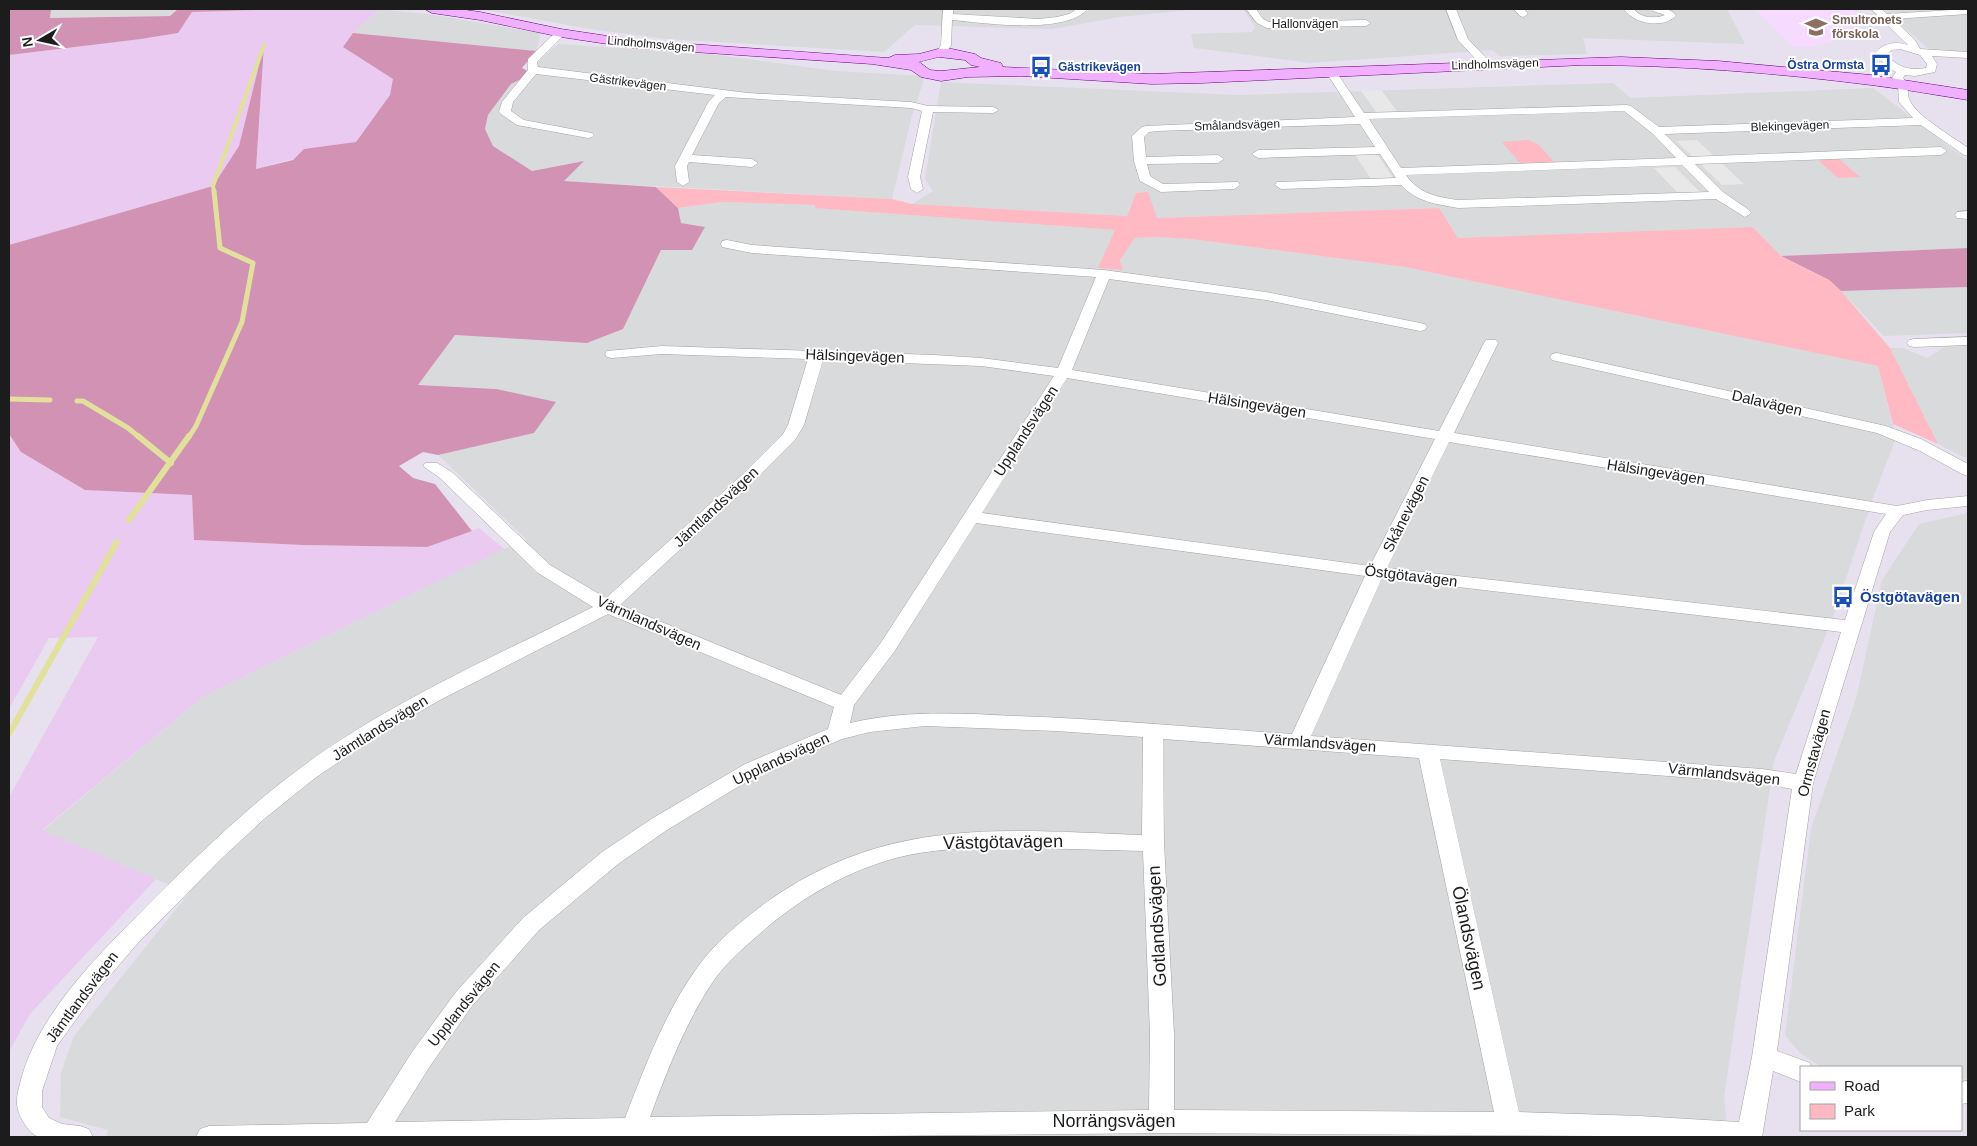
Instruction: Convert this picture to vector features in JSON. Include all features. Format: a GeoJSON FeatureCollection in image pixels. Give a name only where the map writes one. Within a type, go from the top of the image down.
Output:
{"type":"FeatureCollection","features":[{"type":"Feature","properties":{"kind":"main road","name":"Lindholmsvägen"},"geometry":{"type":"LineString","coordinates":[[432,9],[480,16],[561,33],[634,44],[917,62],[946,50],[965,55],[972,67]]}},
{"type":"Feature","properties":{"kind":"main road","name":"Lindholmsvägen"},"geometry":{"type":"LineString","coordinates":[[917,62],[921,72],[933,75],[949,76],[972,67],[1152,79],[1583,61],[1718,66],[1902,78],[1968,95]]}},
{"type":"Feature","properties":{"kind":"street"},"geometry":{"type":"LineString","coordinates":[[946,50],[948,13],[1019,22],[1068,18],[1083,9]]}},
{"type":"Feature","properties":{"kind":"street","name":"Hallonvägen"},"geometry":{"type":"LineString","coordinates":[[1251,9],[1260,21],[1267,25],[1366,23]]}},
{"type":"Feature","properties":{"kind":"street"},"geometry":{"type":"LineString","coordinates":[[1451,9],[1463,40],[1486,64]]}},
{"type":"Feature","properties":{"kind":"street"},"geometry":{"type":"LineString","coordinates":[[1629,9],[1633,15],[1647,19],[1668,18],[1671,16],[1656,9]]}},
{"type":"Feature","properties":{"kind":"street"},"geometry":{"type":"LineString","coordinates":[[1876,9],[1932,64],[1931,70],[1902,78]]}},
{"type":"Feature","properties":{"kind":"street"},"geometry":{"type":"LineString","coordinates":[[1886,17],[1968,11]]}},
{"type":"Feature","properties":{"kind":"street"},"geometry":{"type":"LineString","coordinates":[[561,33],[532,61],[533,70],[508,102],[505,112],[521,123],[588,135]]}},
{"type":"Feature","properties":{"kind":"street"},"geometry":{"type":"LineString","coordinates":[[1968,55],[1889,47],[1880,53],[1902,78],[1902,93],[1906,104],[1925,121],[1968,153]]}},
{"type":"Feature","properties":{"kind":"street","name":"Gästrikevägen"},"geometry":{"type":"LineString","coordinates":[[533,70],[723,94],[911,105],[928,109],[993,110]]}},
{"type":"Feature","properties":{"kind":"street"},"geometry":{"type":"LineString","coordinates":[[1331,72],[1401,176],[1412,190],[1426,199],[1467,204],[1719,195]]}},
{"type":"Feature","properties":{"kind":"street"},"geometry":{"type":"LineString","coordinates":[[683,182],[682,166],[685,158],[714,101],[723,94]]}},
{"type":"Feature","properties":{"kind":"street"},"geometry":{"type":"LineString","coordinates":[[1363,118],[1627,108],[1656,131],[1719,195],[1745,213]]}},
{"type":"Feature","properties":{"kind":"street"},"geometry":{"type":"LineString","coordinates":[[917,189],[914,177],[928,109]]}},
{"type":"Feature","properties":{"kind":"street","name":"Smålandsvägen"},"geometry":{"type":"LineString","coordinates":[[1234,185],[1161,188],[1144,178],[1140,161],[1138,136],[1146,129],[1363,118]]}},
{"type":"Feature","properties":{"kind":"street","name":"Blekingevägen"},"geometry":{"type":"LineString","coordinates":[[1656,131],[1925,121]]}},
{"type":"Feature","properties":{"kind":"street"},"geometry":{"type":"LineString","coordinates":[[1258,154],[1384,150]]}},
{"type":"Feature","properties":{"kind":"street"},"geometry":{"type":"LineString","coordinates":[[1281,184],[1401,176],[1941,151]]}},
{"type":"Feature","properties":{"kind":"street"},"geometry":{"type":"LineString","coordinates":[[685,158],[752,162]]}},
{"type":"Feature","properties":{"kind":"street"},"geometry":{"type":"LineString","coordinates":[[1140,161],[1218,158]]}},
{"type":"Feature","properties":{"kind":"street"},"geometry":{"type":"LineString","coordinates":[[728,244],[752,249],[1104,274],[1266,296],[1420,327]]}},
{"type":"Feature","properties":{"kind":"street","name":"Upplandsvägen"},"geometry":{"type":"LineString","coordinates":[[373,1135],[421,1059],[464,999],[531,924],[610,858],[660,824],[752,769],[837,733],[845,704],[887,648],[1063,373],[1104,274]]}},
{"type":"Feature","properties":{"kind":"street"},"geometry":{"type":"LineString","coordinates":[[1914,343],[1968,341]]}},
{"type":"Feature","properties":{"kind":"street","name":"Skånevägen"},"geometry":{"type":"LineString","coordinates":[[1298,740],[1376,572],[1491,343]]}},
{"type":"Feature","properties":{"kind":"street","name":"Hälsingevägen"},"geometry":{"type":"LineString","coordinates":[[612,354],[662,350],[982,362],[1063,373],[1897,511]]}},
{"type":"Feature","properties":{"kind":"street","name":"Jämtlandsvägen"},"geometry":{"type":"LineString","coordinates":[[80,1137],[61,1135],[40,1126],[29,1109],[30,1091],[47,1041],[87,986],[129,938],[207,859],[257,813],[308,773],[375,728],[433,695],[607,607],[747,479],[789,437],[796,425],[818,355]]}},
{"type":"Feature","properties":{"kind":"street","name":"Dalavägen"},"geometry":{"type":"LineString","coordinates":[[1557,357],[1881,428],[1902,435],[1929,448],[1968,471]]}},
{"type":"Feature","properties":{"kind":"street","name":"Värmlandsvägen"},"geometry":{"type":"LineString","coordinates":[[431,466],[446,475],[544,569],[607,607],[845,704]]}},
{"type":"Feature","properties":{"kind":"street"},"geometry":{"type":"LineString","coordinates":[[1897,511],[1927,504],[1968,500]]}},
{"type":"Feature","properties":{"kind":"street","name":"Ormstavägen"},"geometry":{"type":"LineString","coordinates":[[1749,1136],[1764,1057],[1803,783],[1882,532],[1897,511]]}},
{"type":"Feature","properties":{"kind":"street","name":"Östgötavägen"},"geometry":{"type":"LineString","coordinates":[[971,517],[1376,572],[1851,627]]}},
{"type":"Feature","properties":{"kind":"street","name":"Värmlandsvägen"},"geometry":{"type":"LineString","coordinates":[[837,733],[870,725],[925,719],[1056,724],[1153,732],[1298,740],[1428,752],[1762,776],[1803,783]]}},
{"type":"Feature","properties":{"kind":"street","name":"Gotlandsvägen"},"geometry":{"type":"LineString","coordinates":[[1153,732],[1153,843],[1162,1034],[1161,1121]]}},
{"type":"Feature","properties":{"kind":"street","name":"Ölandsvägen"},"geometry":{"type":"LineString","coordinates":[[1428,752],[1509,1124]]}},
{"type":"Feature","properties":{"kind":"street","name":"Västgötavägen"},"geometry":{"type":"LineString","coordinates":[[633,1130],[666,1045],[705,974],[747,931],[786,900],[821,880],[859,862],[898,850],[940,842],[990,839],[1153,843]]}},
{"type":"Feature","properties":{"kind":"street"},"geometry":{"type":"LineString","coordinates":[[1764,1057],[1800,1072]]}},
{"type":"Feature","properties":{"kind":"street","name":"Norrängsvägen"},"geometry":{"type":"LineString","coordinates":[[210,1137],[633,1130],[1084,1129],[1161,1121],[1509,1124],[1687,1128],[1749,1136]]}},
{"type":"Feature","properties":{"kind":"shaded area"},"geometry":{"type":"Polygon","coordinates":[[[9,9],[51,9],[50,18],[170,16],[178,9],[290,9],[192,12],[178,33],[9,55],[9,9]]]}},
{"type":"Feature","properties":{"kind":"shaded area"},"geometry":{"type":"Polygon","coordinates":[[[51,9],[178,9],[170,16],[50,18],[51,9]]]}},
{"type":"Feature","properties":{"kind":"shaded area"},"geometry":{"type":"Polygon","coordinates":[[[380,9],[434,15],[541,33],[536,51],[353,33],[380,9]]]}},
{"type":"Feature","properties":{"kind":"shaded area"},"geometry":{"type":"Polygon","coordinates":[[[380,9],[353,33],[343,47],[395,80],[390,95],[356,142],[256,169],[264,48],[239,146],[213,186],[9,245],[9,55],[178,33],[192,12],[380,9]]]}},
{"type":"Feature","properties":{"kind":"shaded area"},"geometry":{"type":"Polygon","coordinates":[[[479,9],[1200,9],[1119,17],[1053,29],[915,25],[884,52],[666,39],[590,29],[479,9]]]}},
{"type":"Feature","properties":{"kind":"shaded area"},"geometry":{"type":"Polygon","coordinates":[[[1243,9],[1727,9],[1745,44],[1583,38],[1587,54],[1499,56],[1493,50],[1310,63],[1194,48],[1191,34],[1252,32],[1255,27],[1243,9]]]}},
{"type":"Feature","properties":{"kind":"shaded area","name":"Smultronets förskola"},"geometry":{"type":"Polygon","coordinates":[[[1755,9],[1855,9],[1854,22],[1864,32],[1811,47],[1793,47],[1755,9]]]}},
{"type":"Feature","properties":{"kind":"shaded area"},"geometry":{"type":"Polygon","coordinates":[[[1883,9],[1968,9],[1968,52],[1930,50],[1883,9]]]}},
{"type":"Feature","properties":{"kind":"shaded area"},"geometry":{"type":"Polygon","coordinates":[[[353,33],[536,51],[522,68],[529,75],[511,84],[488,115],[485,129],[493,146],[532,171],[584,161],[564,181],[656,187],[678,208],[681,223],[705,227],[692,250],[661,250],[623,329],[587,343],[455,335],[418,385],[496,389],[556,402],[534,433],[438,455],[423,452],[399,466],[413,478],[435,484],[472,531],[427,547],[303,545],[194,540],[192,495],[85,490],[21,452],[9,434],[9,245],[213,186],[239,146],[264,45],[256,169],[293,160],[304,149],[356,142],[390,95],[393,79],[343,47],[353,33]]]}},
{"type":"Feature","properties":{"kind":"shaded area"},"geometry":{"type":"Polygon","coordinates":[[[558,44],[711,54],[836,71],[925,76],[911,119],[892,199],[563,181],[583,161],[532,171],[493,146],[485,129],[488,115],[511,84],[558,44]]]}},
{"type":"Feature","properties":{"kind":"shaded area"},"geometry":{"type":"Polygon","coordinates":[[[941,82],[1237,95],[1613,83],[1631,98],[1873,88],[1968,161],[1968,248],[1781,256],[1753,227],[1458,238],[1439,208],[1157,218],[1129,207],[1128,216],[912,204],[933,191],[925,179],[941,82]]]}},
{"type":"Feature","properties":{"kind":"shaded area"},"geometry":{"type":"Polygon","coordinates":[[[1382,90],[1397,111],[1376,112],[1361,91],[1382,90]]]}},
{"type":"Feature","properties":{"kind":"shaded area"},"geometry":{"type":"Polygon","coordinates":[[[1697,140],[1744,184],[1722,185],[1676,141],[1697,140]]]}},
{"type":"Feature","properties":{"kind":"shaded area"},"geometry":{"type":"Polygon","coordinates":[[[1377,154],[1393,178],[1371,179],[1355,155],[1377,154]]]}},
{"type":"Feature","properties":{"kind":"shaded area"},"geometry":{"type":"Polygon","coordinates":[[[1675,167],[1700,192],[1678,193],[1654,168],[1675,167]]]}},
{"type":"Feature","properties":{"kind":"shaded area"},"geometry":{"type":"Polygon","coordinates":[[[721,202],[816,205],[816,208],[1116,230],[1098,268],[1123,270],[1120,260],[1135,238],[1159,237],[1191,239],[1405,267],[1878,366],[1896,438],[1873,498],[1831,623],[1774,761],[1724,1097],[1728,1137],[106,1137],[108,1130],[60,1117],[61,1073],[74,1036],[189,893],[42,831],[204,696],[504,549],[527,540],[438,455],[534,433],[496,389],[418,385],[455,335],[587,343],[623,329],[661,250],[692,250],[705,227],[681,223],[678,208],[721,202]]]}},
{"type":"Feature","properties":{"kind":"shaded area"},"geometry":{"type":"Polygon","coordinates":[[[1968,248],[1968,287],[1841,291],[1829,280],[1781,256],[1968,248]]]}},
{"type":"Feature","properties":{"kind":"shaded area"},"geometry":{"type":"Polygon","coordinates":[[[1968,287],[1968,333],[1884,336],[1841,291],[1968,287]]]}},
{"type":"Feature","properties":{"kind":"shaded area"},"geometry":{"type":"Polygon","coordinates":[[[1968,345],[1968,459],[1938,444],[1890,348],[1903,348],[1927,358],[1946,346],[1968,345]]]}},
{"type":"Feature","properties":{"kind":"shaded area"},"geometry":{"type":"Polygon","coordinates":[[[9,434],[21,452],[85,490],[192,495],[194,540],[303,545],[427,547],[479,528],[504,549],[204,696],[42,830],[156,879],[30,1014],[9,1052],[9,797],[98,637],[49,638],[9,709],[9,434]]]}},
{"type":"Feature","properties":{"kind":"shaded area"},"geometry":{"type":"Polygon","coordinates":[[[1968,513],[1968,1079],[1962,1080],[1962,1066],[1820,1066],[1800,1053],[1785,1035],[1811,829],[1856,699],[1882,580],[1919,524],[1968,513]]]}},
{"type":"Feature","properties":{"kind":"green space"},"geometry":{"type":"Polygon","coordinates":[[[1529,140],[1539,145],[1554,162],[1520,163],[1502,142],[1529,140]]]}},
{"type":"Feature","properties":{"kind":"green space"},"geometry":{"type":"Polygon","coordinates":[[[1839,159],[1860,177],[1838,178],[1818,160],[1839,159]]]}},
{"type":"Feature","properties":{"kind":"green space"},"geometry":{"type":"Polygon","coordinates":[[[656,187],[892,199],[912,204],[1127,216],[1136,193],[1148,192],[1157,218],[1439,208],[1458,238],[1753,227],[1781,256],[1829,280],[1841,291],[1890,348],[1938,444],[1893,424],[1878,366],[1405,267],[1191,239],[1159,237],[1135,238],[1120,260],[1123,270],[1098,268],[1115,230],[815,208],[815,205],[721,202],[678,208],[656,187]]]}},
{"type":"Feature","properties":{"kind":"waterway"},"geometry":{"type":"LineString","coordinates":[[214,192],[213,186],[264,45]]}},
{"type":"Feature","properties":{"kind":"waterway"},"geometry":{"type":"LineString","coordinates":[[189,437],[196,426],[242,322],[253,263],[220,248],[214,191]]}},
{"type":"Feature","properties":{"kind":"waterway"},"geometry":{"type":"LineString","coordinates":[[9,399],[50,400]]}},
{"type":"Feature","properties":{"kind":"waterway"},"geometry":{"type":"LineString","coordinates":[[77,401],[83,401],[128,428],[139,437]]}},
{"type":"Feature","properties":{"kind":"waterway"},"geometry":{"type":"LineString","coordinates":[[138,436],[170,462]]}},
{"type":"Feature","properties":{"kind":"waterway"},"geometry":{"type":"LineString","coordinates":[[170,462],[189,436]]}},
{"type":"Feature","properties":{"kind":"waterway"},"geometry":{"type":"LineString","coordinates":[[129,520],[170,462]]}},
{"type":"Feature","properties":{"kind":"waterway"},"geometry":{"type":"LineString","coordinates":[[9,734],[117,542]]}},
{"type":"Feature","properties":{"kind":"place","name":"Smultronets förskola"},"geometry":{"type":"Point","coordinates":[1816,27]}},
{"type":"Feature","properties":{"kind":"place","name":"Östra Ormsta"},"geometry":{"type":"Point","coordinates":[1881,65]}},
{"type":"Feature","properties":{"kind":"place","name":"Gästrikevägen"},"geometry":{"type":"Point","coordinates":[1041,67]}},
{"type":"Feature","properties":{"kind":"place","name":"Östgötavägen"},"geometry":{"type":"Point","coordinates":[1843,597]}}]}
